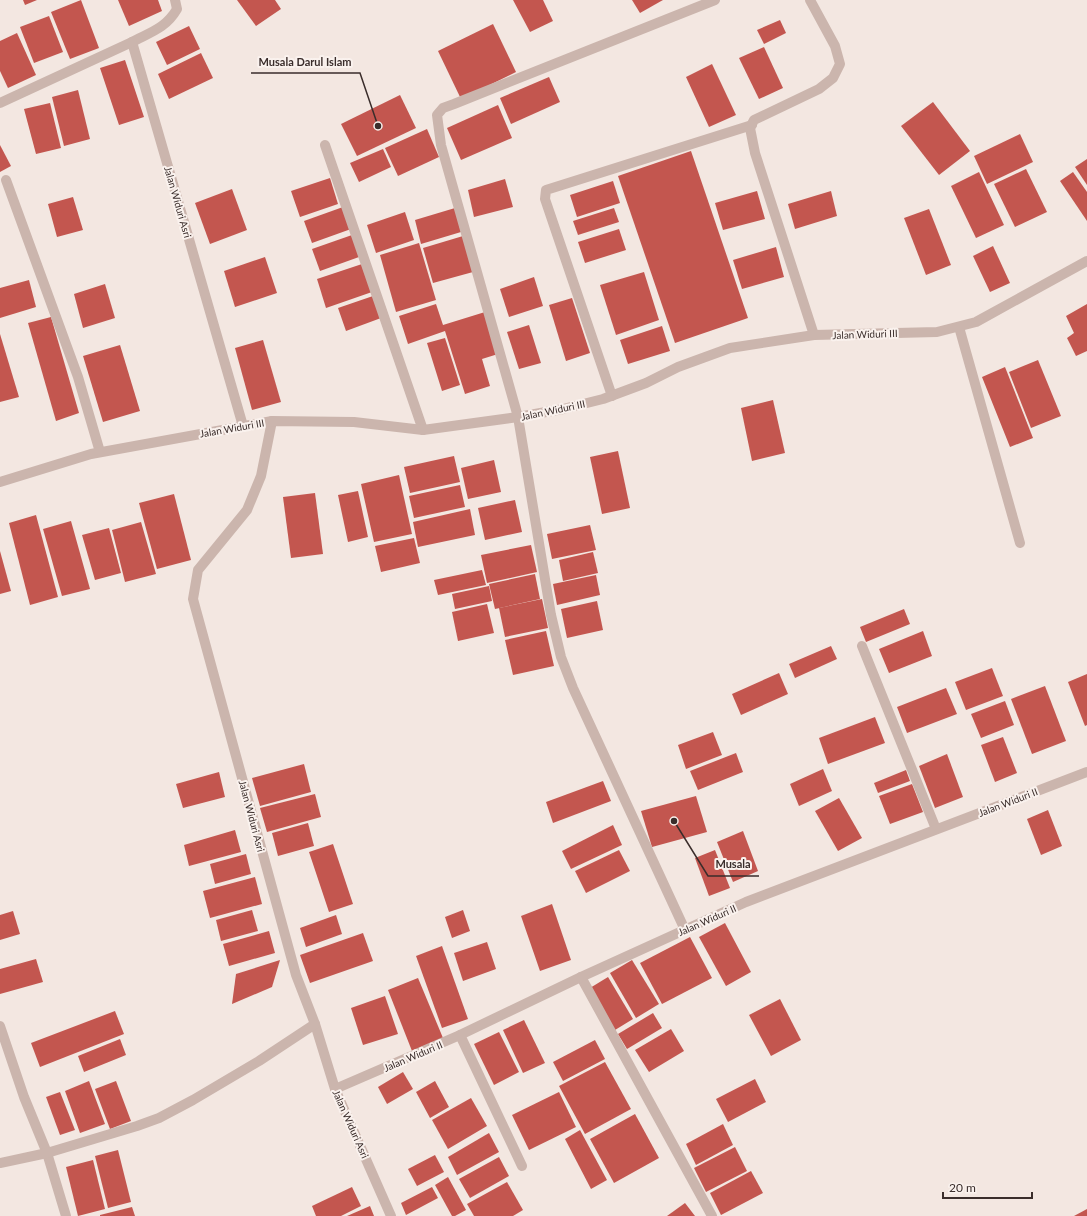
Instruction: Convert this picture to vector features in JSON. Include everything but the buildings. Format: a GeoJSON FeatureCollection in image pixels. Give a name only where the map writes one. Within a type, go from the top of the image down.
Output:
{"type":"FeatureCollection","features":[{"type":"Feature","properties":{"kind":"street"},"geometry":{"type":"LineString","coordinates":[[0,103],[162,27],[173,16],[177,9],[175,0]]}},
{"type":"Feature","properties":{"kind":"street"},"geometry":{"type":"LineString","coordinates":[[684,930],[572,688],[561,657],[552,615],[518,417],[441,145],[437,115],[443,108],[715,0]]}},
{"type":"Feature","properties":{"kind":"street"},"geometry":{"type":"LineString","coordinates":[[810,0],[835,46],[840,64],[833,78],[819,88],[754,120],[750,128],[755,153],[814,335]]}},
{"type":"Feature","properties":{"kind":"street","name":"Jalan Widuri Asri"},"geometry":{"type":"LineString","coordinates":[[132,42],[243,426]]}},
{"type":"Feature","properties":{"kind":"street"},"geometry":{"type":"LineString","coordinates":[[612,396],[545,199],[546,190],[752,124]]}},
{"type":"Feature","properties":{"kind":"street"},"geometry":{"type":"LineString","coordinates":[[325,145],[423,430]]}},
{"type":"Feature","properties":{"kind":"street"},"geometry":{"type":"LineString","coordinates":[[6,180],[78,377],[100,452]]}},
{"type":"Feature","properties":{"kind":"street","name":"Jalan Widuri III"},"geometry":{"type":"LineString","coordinates":[[0,482],[100,452],[272,421],[354,422],[423,430],[563,410],[612,396],[678,367],[730,348],[814,335],[937,332],[959,327],[976,322],[1087,261]]}},
{"type":"Feature","properties":{"kind":"street"},"geometry":{"type":"LineString","coordinates":[[959,327],[1020,543]]}},
{"type":"Feature","properties":{"kind":"street","name":"Jalan Widuri Asri"},"geometry":{"type":"LineString","coordinates":[[272,421],[262,476],[247,510],[198,570],[193,599],[296,975],[335,1089],[391,1216]]}},
{"type":"Feature","properties":{"kind":"street"},"geometry":{"type":"LineString","coordinates":[[862,646],[936,829]]}},
{"type":"Feature","properties":{"kind":"street","name":"Jalan Widuri II"},"geometry":{"type":"LineString","coordinates":[[335,1089],[460,1035],[581,977],[746,902],[1087,772]]}},
{"type":"Feature","properties":{"kind":"street"},"geometry":{"type":"LineString","coordinates":[[581,977],[712,1216]]}},
{"type":"Feature","properties":{"kind":"street"},"geometry":{"type":"LineString","coordinates":[[0,1163],[47,1153],[159,1118],[252,1065],[314,1024]]}},
{"type":"Feature","properties":{"kind":"street"},"geometry":{"type":"LineString","coordinates":[[0,1026],[24,1097],[47,1153],[66,1216]]}},
{"type":"Feature","properties":{"kind":"street"},"geometry":{"type":"LineString","coordinates":[[460,1035],[522,1166]]}},
{"type":"Feature","properties":{"kind":"place","name":"Musala Darul Islam"},"geometry":{"type":"Point","coordinates":[378,126]}},
{"type":"Feature","properties":{"kind":"place","name":"Musala"},"geometry":{"type":"Point","coordinates":[674,821]}}]}
